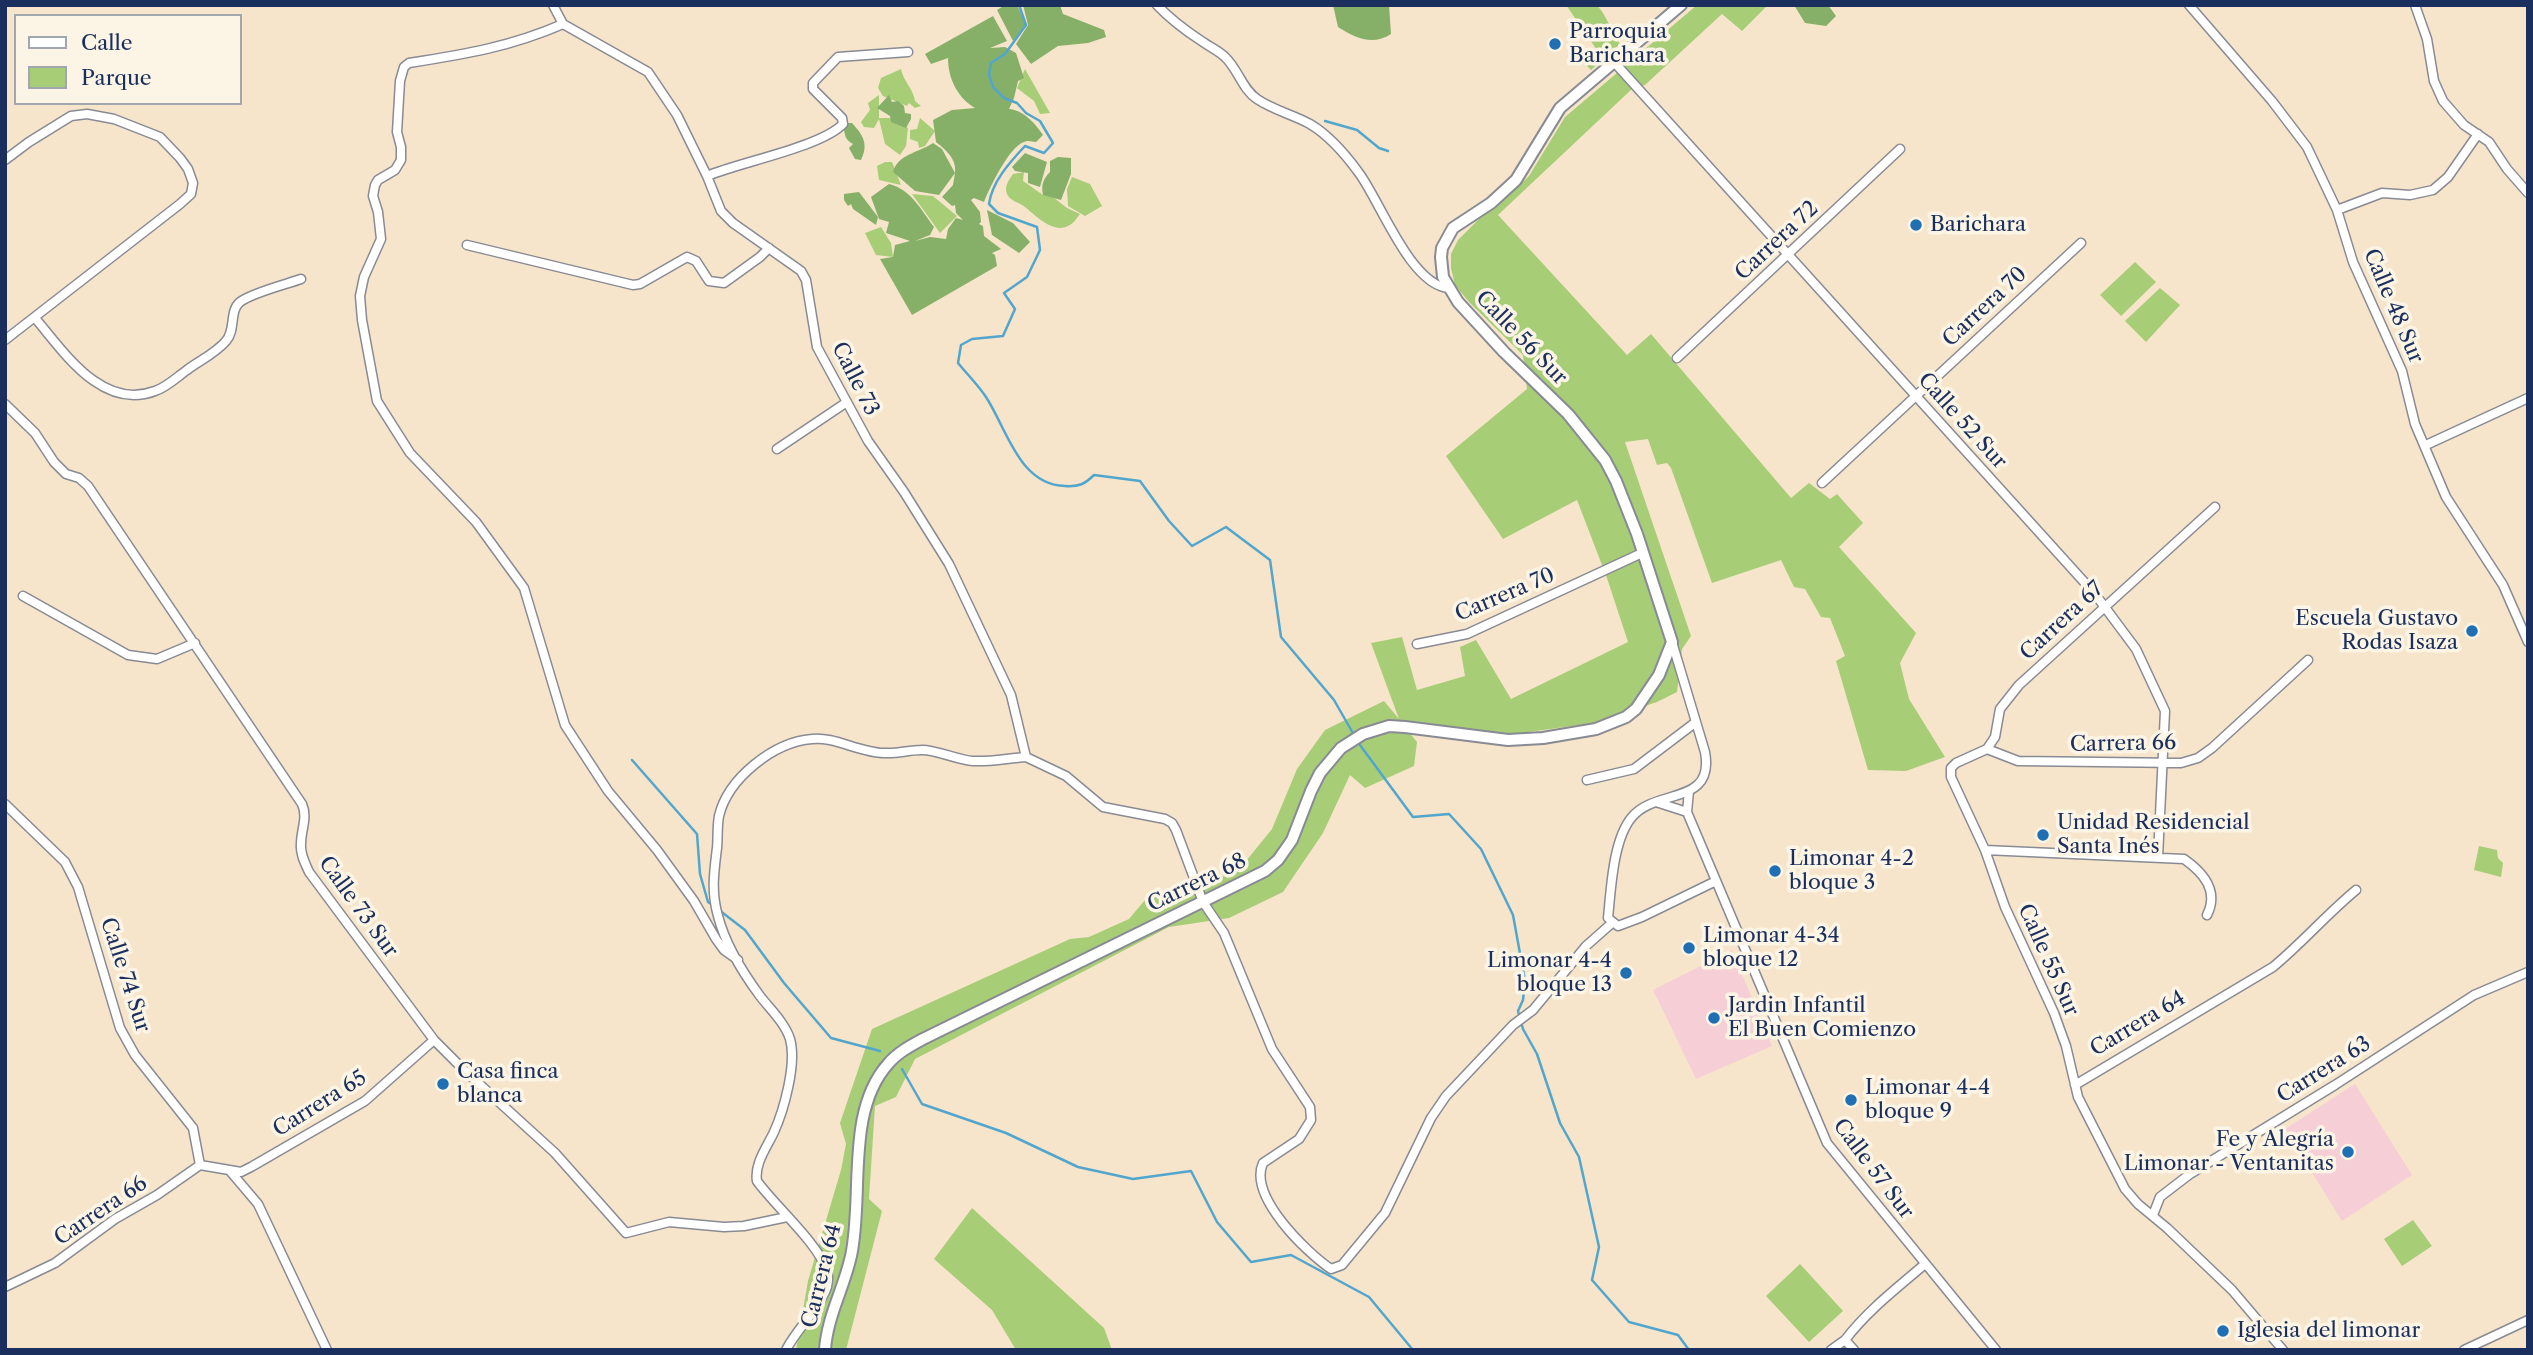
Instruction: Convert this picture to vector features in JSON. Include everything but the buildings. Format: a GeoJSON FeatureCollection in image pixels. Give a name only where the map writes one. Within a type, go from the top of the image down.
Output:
{"type":"FeatureCollection","features":[{"type":"Feature","properties":{"kind":"street"},"geometry":{"type":"LineString","coordinates":[[552,5],[563,24],[533,37],[490,50],[409,63],[404,67],[400,81],[397,132],[401,160],[396,170],[378,180],[375,185],[373,196],[381,239],[360,296],[374,393],[410,453],[476,522],[524,588],[571,736],[608,791],[657,850],[694,901],[724,950],[738,960]]}},
{"type":"Feature","properties":{"kind":"street","name":"Calle 56 Sur"},"geometry":{"type":"LineString","coordinates":[[1157,5],[1172,21],[1226,58],[1256,99],[1311,125],[1339,147],[1361,175],[1396,240],[1411,259],[1433,281],[1448,288],[1504,352],[1568,414],[1605,460],[1621,493],[1643,553],[1708,765],[1703,782],[1689,791]]}},
{"type":"Feature","properties":{"kind":"street"},"geometry":{"type":"LineString","coordinates":[[1448,288],[1441,268],[1441,257],[1442,248],[1453,228],[1492,203],[1516,180],[1560,108],[1681,5]]}},
{"type":"Feature","properties":{"kind":"street","name":"Calle 48 Sur"},"geometry":{"type":"LineString","coordinates":[[2189,5],[2300,135],[2337,210],[2354,262],[2403,371],[2415,424],[2446,497],[2502,585],[2528,642]]}},
{"type":"Feature","properties":{"kind":"street"},"geometry":{"type":"LineString","coordinates":[[2415,5],[2427,39],[2431,72],[2438,92],[2449,110],[2490,142],[2526,188]]}},
{"type":"Feature","properties":{"kind":"street","name":"Calle 73"},"geometry":{"type":"LineString","coordinates":[[563,24],[648,72],[677,115],[721,211],[733,223],[793,263],[806,281],[817,346],[867,441],[904,492],[948,564],[1011,695],[1026,757]]}},
{"type":"Feature","properties":{"kind":"street"},"geometry":{"type":"LineString","coordinates":[[707,176],[837,131],[843,124],[842,118],[814,89],[813,83],[838,57],[908,52]]}},
{"type":"Feature","properties":{"kind":"street","name":"Calle 52 Sur"},"geometry":{"type":"LineString","coordinates":[[1614,62],[2104,605],[2136,649],[2165,711],[2158,857]]}},
{"type":"Feature","properties":{"kind":"street"},"geometry":{"type":"LineString","coordinates":[[5,160],[66,119],[87,114],[124,122],[160,137],[180,158],[192,177],[192,189],[180,204],[5,340]]}},
{"type":"Feature","properties":{"kind":"street"},"geometry":{"type":"LineString","coordinates":[[2337,210],[2382,194],[2422,194],[2433,190],[2448,177],[2477,134]]}},
{"type":"Feature","properties":{"kind":"street","name":"Carrera 72"},"geometry":{"type":"LineString","coordinates":[[1677,358],[1900,149]]}},
{"type":"Feature","properties":{"kind":"street","name":"Carrera 70"},"geometry":{"type":"LineString","coordinates":[[1822,483],[2081,243]]}},
{"type":"Feature","properties":{"kind":"street"},"geometry":{"type":"LineString","coordinates":[[467,245],[633,285],[640,284],[687,257],[696,261],[709,281],[724,283],[769,248]]}},
{"type":"Feature","properties":{"kind":"street"},"geometry":{"type":"LineString","coordinates":[[35,318],[85,374],[113,390],[140,395],[162,388],[224,344],[232,330],[235,310],[243,300],[301,279]]}},
{"type":"Feature","properties":{"kind":"street"},"geometry":{"type":"LineString","coordinates":[[2426,445],[2528,398]]}},
{"type":"Feature","properties":{"kind":"street"},"geometry":{"type":"LineString","coordinates":[[777,449],[847,402]]}},
{"type":"Feature","properties":{"kind":"street","name":"Calle 73 Sur"},"geometry":{"type":"LineString","coordinates":[[5,404],[35,433],[66,474],[79,478],[88,486],[195,643],[302,804],[305,820],[300,845],[309,872],[434,1040],[464,1071],[555,1153],[626,1233],[669,1222],[724,1227],[744,1226],[786,1217]]}},
{"type":"Feature","properties":{"kind":"street","name":"Carrera 67"},"geometry":{"type":"LineString","coordinates":[[1987,749],[1995,737],[2000,709],[2019,685],[2215,507]]}},
{"type":"Feature","properties":{"kind":"street","name":"Carrera 70"},"geometry":{"type":"LineString","coordinates":[[1417,644],[1467,634],[1643,553]]}},
{"type":"Feature","properties":{"kind":"street"},"geometry":{"type":"LineString","coordinates":[[23,596],[128,655],[157,659],[195,643]]}},
{"type":"Feature","properties":{"kind":"street","name":"Carrera 68"},"geometry":{"type":"LineString","coordinates":[[857,1212],[863,1114],[871,1091],[894,1057],[923,1039],[1258,876],[1278,860],[1292,840],[1311,791],[1332,757],[1363,734],[1388,726],[1508,740],[1544,738],[1596,729],[1626,717],[1636,709],[1659,675],[1672,642]]}},
{"type":"Feature","properties":{"kind":"street","name":"Carrera 66"},"geometry":{"type":"LineString","coordinates":[[1987,749],[2018,761],[2181,763],[2197,758],[2212,748],[2308,660]]}},
{"type":"Feature","properties":{"kind":"street"},"geometry":{"type":"LineString","coordinates":[[1587,780],[1634,769],[1696,722]]}},
{"type":"Feature","properties":{"kind":"street"},"geometry":{"type":"LineString","coordinates":[[786,1350],[817,1306],[828,1283],[827,1270],[811,1245],[757,1181],[756,1175],[786,1096],[790,1071],[790,1039],[738,960],[722,929],[717,914],[713,869],[719,816],[724,803],[744,775],[762,760],[792,742],[816,738],[884,754],[925,749],[947,757],[975,761],[1026,757],[1066,776],[1103,807],[1153,816],[1171,823],[1203,902],[1224,933],[1272,1049],[1310,1107],[1311,1120],[1299,1139],[1263,1163],[1260,1179],[1263,1188],[1277,1215],[1304,1247],[1331,1269],[1342,1265],[1385,1213],[1431,1118],[1446,1096],[1513,1025],[1525,1017],[1586,946],[1612,923]]}},
{"type":"Feature","properties":{"kind":"street","name":"Calle 55 Sur"},"geometry":{"type":"LineString","coordinates":[[1987,749],[1956,763],[1951,768],[1951,777],[1985,850],[2005,907],[2058,1024],[2075,1085],[2090,1124],[2125,1189],[2232,1290],[2283,1350]]}},
{"type":"Feature","properties":{"kind":"street"},"geometry":{"type":"LineString","coordinates":[[1689,791],[1657,802],[1633,815],[1625,829],[1613,873],[1608,918],[1618,926],[1716,881]]}},
{"type":"Feature","properties":{"kind":"street","name":"Calle 57 Sur"},"geometry":{"type":"LineString","coordinates":[[1689,791],[1687,812],[1827,1143],[1996,1350]]}},
{"type":"Feature","properties":{"kind":"street"},"geometry":{"type":"LineString","coordinates":[[1657,802],[1687,812]]}},
{"type":"Feature","properties":{"kind":"street","name":"Calle 74 Sur"},"geometry":{"type":"LineString","coordinates":[[5,804],[65,862],[78,887],[120,1028],[135,1055],[193,1128],[200,1165]]}},
{"type":"Feature","properties":{"kind":"street"},"geometry":{"type":"LineString","coordinates":[[1985,850],[2184,859],[2199,869],[2213,896],[2213,903],[2207,915]]}},
{"type":"Feature","properties":{"kind":"street","name":"Carrera 64"},"geometry":{"type":"LineString","coordinates":[[2075,1085],[2273,967],[2356,890]]}},
{"type":"Feature","properties":{"kind":"street","name":"Carrera 63"},"geometry":{"type":"LineString","coordinates":[[2152,1215],[2160,1197],[2190,1174],[2474,995],[2528,972]]}},
{"type":"Feature","properties":{"kind":"street","name":"Carrera 65"},"geometry":{"type":"LineString","coordinates":[[200,1165],[241,1172],[251,1167],[365,1101],[434,1040]]}},
{"type":"Feature","properties":{"kind":"street","name":"Carrera 66"},"geometry":{"type":"LineString","coordinates":[[5,1287],[55,1263],[115,1219],[157,1195],[200,1165]]}},
{"type":"Feature","properties":{"kind":"street"},"geometry":{"type":"LineString","coordinates":[[230,1171],[258,1204],[327,1350]]}},
{"type":"Feature","properties":{"kind":"street","name":"Carrera 64"},"geometry":{"type":"LineString","coordinates":[[825,1350],[833,1310],[851,1255],[857,1212]]}},
{"type":"Feature","properties":{"kind":"street"},"geometry":{"type":"LineString","coordinates":[[1831,1350],[1845,1340],[1868,1312],[1926,1264]]}},
{"type":"Feature","properties":{"kind":"street"},"geometry":{"type":"LineString","coordinates":[[2464,1350],[2528,1320]]}},
{"type":"Feature","properties":{"kind":"street"},"geometry":{"type":"LineString","coordinates":[[1845,1340],[1854,1350]]}},
{"type":"Feature","properties":{"kind":"shaded area","name":"Jardin Infantil El Buen Comienzo"},"geometry":{"type":"Polygon","coordinates":[[[1732,950],[1772,1046],[1696,1079],[1653,990],[1732,950]]]}},
{"type":"Feature","properties":{"kind":"shaded area","name":"Fe y Alegría Limonar - Ventanitas"},"geometry":{"type":"Polygon","coordinates":[[[2355,1084],[2412,1175],[2342,1221],[2285,1129],[2355,1084]]]}},
{"type":"Feature","properties":{"kind":"green space"},"geometry":{"type":"Polygon","coordinates":[[[1005,5],[1017,5],[1026,25],[1013,41],[997,10],[1005,5]]]}},
{"type":"Feature","properties":{"kind":"green space"},"geometry":{"type":"Polygon","coordinates":[[[1023,5],[1060,5],[1063,14],[1104,30],[1106,37],[1088,43],[1058,46],[1031,64],[1016,44],[1028,25],[1023,5]]]}},
{"type":"Feature","properties":{"kind":"green space"},"geometry":{"type":"Polygon","coordinates":[[[1333,5],[1389,5],[1391,34],[1371,40],[1351,34],[1338,27],[1333,5]]]}},
{"type":"Feature","properties":{"kind":"green space"},"geometry":{"type":"Polygon","coordinates":[[[1566,5],[1597,5],[1620,44],[1591,70],[1587,66],[1597,50],[1566,5]]]}},
{"type":"Feature","properties":{"kind":"green space"},"geometry":{"type":"Polygon","coordinates":[[[1697,5],[1768,5],[1742,31],[1722,14],[1645,85],[1632,89],[1498,215],[1627,355],[1651,334],[1791,498],[1809,483],[1830,499],[1837,494],[1863,523],[1839,547],[1916,633],[1900,663],[1909,699],[1945,757],[1906,771],[1868,770],[1836,661],[1845,656],[1830,618],[1821,617],[1805,589],[1794,587],[1781,560],[1712,583],[1671,468],[1667,463],[1657,465],[1648,439],[1625,442],[1691,636],[1682,649],[1677,692],[1657,702],[1594,723],[1514,734],[1403,725],[1417,742],[1414,766],[1365,788],[1350,775],[1323,833],[1283,892],[1229,918],[1169,927],[915,1059],[896,1097],[875,1106],[869,1199],[882,1211],[846,1350],[796,1350],[808,1281],[841,1170],[846,1144],[840,1123],[872,1029],[1070,939],[1089,937],[1129,919],[1145,900],[1173,888],[1187,889],[1242,866],[1272,829],[1297,769],[1325,730],[1384,701],[1399,719],[1371,643],[1402,637],[1417,690],[1465,676],[1460,647],[1476,640],[1511,699],[1628,642],[1577,500],[1503,539],[1446,456],[1527,389],[1523,355],[1455,285],[1451,254],[1458,240],[1479,219],[1497,207],[1529,176],[1565,117],[1697,5]]]}},
{"type":"Feature","properties":{"kind":"green space"},"geometry":{"type":"Polygon","coordinates":[[[1794,5],[1828,5],[1836,16],[1826,26],[1805,23],[1794,5]]]}},
{"type":"Feature","properties":{"kind":"green space"},"geometry":{"type":"Polygon","coordinates":[[[993,16],[1007,41],[990,48],[1005,47],[1016,53],[1024,78],[1018,81],[1009,109],[1028,118],[1043,135],[1036,142],[1024,142],[1012,151],[984,202],[974,198],[971,200],[980,212],[979,224],[983,226],[984,236],[1001,249],[992,253],[997,266],[912,315],[880,259],[893,257],[895,245],[910,241],[886,233],[889,222],[879,219],[871,197],[889,184],[897,187],[915,201],[934,227],[930,235],[915,241],[930,237],[946,239],[948,229],[956,218],[963,220],[956,213],[955,205],[952,206],[942,197],[953,185],[953,159],[936,142],[933,120],[952,110],[975,108],[955,87],[948,58],[931,64],[925,54],[993,16]]]}},
{"type":"Feature","properties":{"kind":"green space"},"geometry":{"type":"Polygon","coordinates":[[[901,69],[915,101],[921,106],[915,108],[909,103],[907,106],[883,96],[878,88],[881,78],[901,69]]]}},
{"type":"Feature","properties":{"kind":"green space"},"geometry":{"type":"Polygon","coordinates":[[[1025,69],[1050,113],[1040,114],[1034,101],[1017,88],[1025,69]]]}},
{"type":"Feature","properties":{"kind":"green space"},"geometry":{"type":"Polygon","coordinates":[[[879,95],[879,118],[890,118],[908,128],[906,146],[900,155],[885,144],[879,119],[874,128],[864,127],[861,122],[870,110],[868,103],[879,95]]]}},
{"type":"Feature","properties":{"kind":"green space"},"geometry":{"type":"Polygon","coordinates":[[[889,95],[892,102],[898,101],[904,106],[905,113],[911,114],[906,128],[891,122],[890,116],[877,108],[889,95]]]}},
{"type":"Feature","properties":{"kind":"green space"},"geometry":{"type":"Polygon","coordinates":[[[920,118],[935,131],[925,146],[919,148],[918,142],[910,139],[910,130],[917,129],[920,118]]]}},
{"type":"Feature","properties":{"kind":"green space"},"geometry":{"type":"Polygon","coordinates":[[[846,123],[852,123],[864,140],[865,149],[861,160],[855,159],[849,148],[853,144],[846,137],[843,127],[846,123]]]}},
{"type":"Feature","properties":{"kind":"green space"},"geometry":{"type":"Polygon","coordinates":[[[933,143],[942,149],[955,173],[939,195],[915,191],[893,172],[899,161],[933,143]]]}},
{"type":"Feature","properties":{"kind":"green space"},"geometry":{"type":"Polygon","coordinates":[[[1025,153],[1047,162],[1040,187],[1028,183],[1028,173],[1015,171],[1012,167],[1025,153]]]}},
{"type":"Feature","properties":{"kind":"green space"},"geometry":{"type":"Polygon","coordinates":[[[1058,157],[1071,158],[1071,174],[1061,200],[1043,195],[1042,191],[1043,182],[1050,172],[1050,161],[1058,157]]]}},
{"type":"Feature","properties":{"kind":"green space"},"geometry":{"type":"Polygon","coordinates":[[[892,162],[901,185],[879,180],[877,166],[892,162]]]}},
{"type":"Feature","properties":{"kind":"green space"},"geometry":{"type":"Polygon","coordinates":[[[1024,172],[1023,181],[1080,214],[1073,222],[1062,228],[1050,226],[1011,199],[1006,191],[1009,181],[1013,174],[1024,172]]]}},
{"type":"Feature","properties":{"kind":"green space"},"geometry":{"type":"Polygon","coordinates":[[[1072,177],[1090,184],[1102,206],[1085,216],[1068,206],[1067,189],[1072,177]]]}},
{"type":"Feature","properties":{"kind":"green space"},"geometry":{"type":"Polygon","coordinates":[[[859,192],[878,217],[876,225],[853,209],[851,204],[848,206],[844,200],[844,194],[859,192]]]}},
{"type":"Feature","properties":{"kind":"green space"},"geometry":{"type":"Polygon","coordinates":[[[912,194],[933,196],[957,216],[940,233],[912,194]]]}},
{"type":"Feature","properties":{"kind":"green space"},"geometry":{"type":"Polygon","coordinates":[[[987,210],[1013,223],[1030,242],[1019,253],[992,235],[987,210]]]}},
{"type":"Feature","properties":{"kind":"green space"},"geometry":{"type":"Polygon","coordinates":[[[881,227],[891,243],[893,257],[876,255],[865,233],[881,227]]]}},
{"type":"Feature","properties":{"kind":"green space"},"geometry":{"type":"Polygon","coordinates":[[[2135,262],[2156,282],[2121,316],[2100,295],[2135,262]]]}},
{"type":"Feature","properties":{"kind":"green space"},"geometry":{"type":"Polygon","coordinates":[[[2160,288],[2180,305],[2146,342],[2125,321],[2160,288]]]}},
{"type":"Feature","properties":{"kind":"green space"},"geometry":{"type":"Polygon","coordinates":[[[2479,846],[2497,850],[2498,858],[2503,863],[2501,877],[2474,870],[2479,846]]]}},
{"type":"Feature","properties":{"kind":"green space"},"geometry":{"type":"Polygon","coordinates":[[[972,1208],[1104,1328],[1112,1350],[1016,1350],[992,1310],[934,1259],[972,1208]]]}},
{"type":"Feature","properties":{"kind":"green space"},"geometry":{"type":"Polygon","coordinates":[[[2413,1220],[2432,1246],[2402,1266],[2384,1239],[2413,1220]]]}},
{"type":"Feature","properties":{"kind":"green space"},"geometry":{"type":"Polygon","coordinates":[[[1800,1264],[1843,1311],[1809,1342],[1766,1296],[1800,1264]]]}},
{"type":"Feature","properties":{"kind":"waterway"},"geometry":{"type":"LineString","coordinates":[[1019,5],[1026,25],[1005,54],[991,63],[989,75],[993,87],[1004,98],[1017,103],[1026,113],[1040,121],[1053,143],[1044,153],[1025,146],[997,180],[989,204],[998,213],[1037,227],[1040,250],[1027,277],[1004,293],[1015,309],[1003,336],[972,339],[961,345],[958,363],[986,397],[1016,453],[1036,476],[1049,483],[1065,486],[1081,484],[1094,475],[1140,481],[1169,521],[1192,546],[1226,527],[1270,560],[1281,637],[1334,700],[1354,735]]}},
{"type":"Feature","properties":{"kind":"waterway"},"geometry":{"type":"LineString","coordinates":[[1325,121],[1357,130],[1379,148],[1388,151]]}},
{"type":"Feature","properties":{"kind":"waterway"},"geometry":{"type":"LineString","coordinates":[[1357,741],[1413,817],[1449,814],[1481,849],[1513,915],[1525,981],[1523,1000],[1518,1011],[1523,1029],[1537,1054],[1560,1123],[1579,1157],[1599,1247],[1592,1280],[1629,1322],[1678,1335],[1689,1350]]}},
{"type":"Feature","properties":{"kind":"waterway"},"geometry":{"type":"LineString","coordinates":[[632,760],[697,834],[700,874],[708,902],[714,906]]}},
{"type":"Feature","properties":{"kind":"waterway"},"geometry":{"type":"LineString","coordinates":[[719,910],[745,930],[784,983],[831,1038],[880,1051]]}},
{"type":"Feature","properties":{"kind":"waterway"},"geometry":{"type":"LineString","coordinates":[[902,1069],[922,1104],[1006,1133],[1078,1167],[1133,1179],[1191,1171],[1217,1222],[1251,1262],[1291,1255],[1369,1297],[1413,1350]]}},
{"type":"Feature","properties":{"kind":"place","name":"Parroquia Barichara"},"geometry":{"type":"Point","coordinates":[1555,44]}},
{"type":"Feature","properties":{"kind":"place","name":"Barichara"},"geometry":{"type":"Point","coordinates":[1916,225]}},
{"type":"Feature","properties":{"kind":"place","name":"Escuela Gustavo Rodas Isaza"},"geometry":{"type":"Point","coordinates":[2472,631]}},
{"type":"Feature","properties":{"kind":"place","name":"Unidad Residencial Santa Inés"},"geometry":{"type":"Point","coordinates":[2043,835]}},
{"type":"Feature","properties":{"kind":"place","name":"Limonar 4-2 bloque 3"},"geometry":{"type":"Point","coordinates":[1775,871]}},
{"type":"Feature","properties":{"kind":"place","name":"Limonar 4-34 bloque 12"},"geometry":{"type":"Point","coordinates":[1689,948]}},
{"type":"Feature","properties":{"kind":"place","name":"Limonar 4-4 bloque 13"},"geometry":{"type":"Point","coordinates":[1626,973]}},
{"type":"Feature","properties":{"kind":"place","name":"Jardin Infantil El Buen Comienzo"},"geometry":{"type":"Point","coordinates":[1714,1018]}},
{"type":"Feature","properties":{"kind":"place","name":"Casa finca blanca"},"geometry":{"type":"Point","coordinates":[443,1084]}},
{"type":"Feature","properties":{"kind":"place","name":"Limonar 4-4 bloque 9"},"geometry":{"type":"Point","coordinates":[1851,1100]}},
{"type":"Feature","properties":{"kind":"place","name":"Fe y Alegría Limonar - Ventanitas"},"geometry":{"type":"Point","coordinates":[2348,1152]}},
{"type":"Feature","properties":{"kind":"place","name":"Iglesia del limonar"},"geometry":{"type":"Point","coordinates":[2223,1331]}}]}
